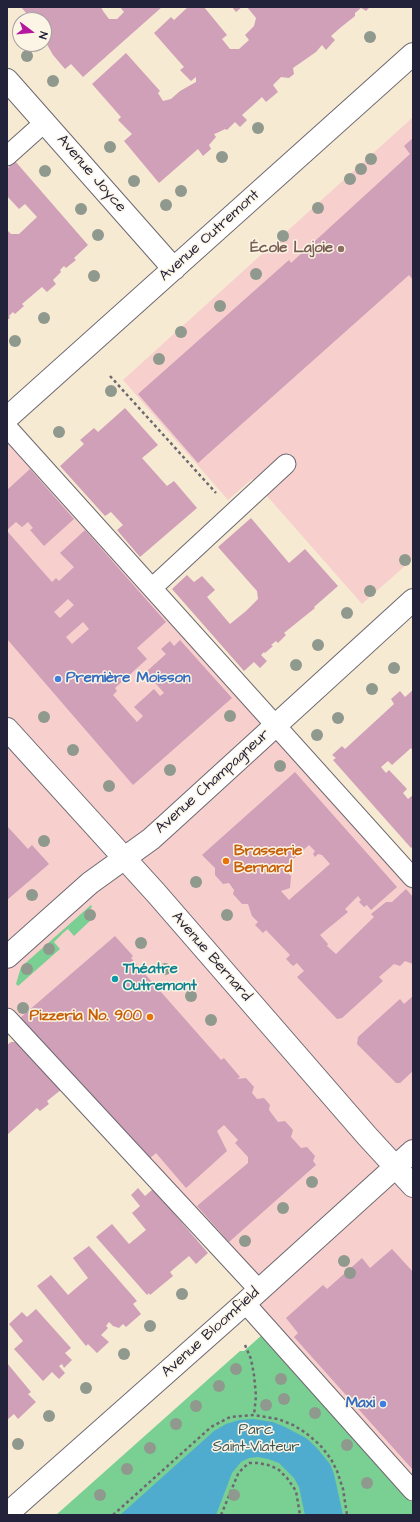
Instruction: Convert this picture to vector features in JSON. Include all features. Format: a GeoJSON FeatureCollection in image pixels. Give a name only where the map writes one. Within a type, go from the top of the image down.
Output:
{"type":"FeatureCollection","features":[{"type":"Feature","properties":{"kind":"street","name":"Avenue Outremont"},"geometry":{"type":"LineString","coordinates":[[7,418],[413,54]]}},
{"type":"Feature","properties":{"kind":"street","name":"Avenue Joyce"},"geometry":{"type":"LineString","coordinates":[[7,80],[174,269]]}},
{"type":"Feature","properties":{"kind":"street","name":"Avenue Champagneur"},"geometry":{"type":"LineString","coordinates":[[7,957],[90,884],[151,839],[413,600]]}},
{"type":"Feature","properties":{"kind":"street","name":"Avenue Bernard"},"geometry":{"type":"LineString","coordinates":[[7,729],[156,893],[413,1186]]}},
{"type":"Feature","properties":{"kind":"street","name":"Avenue Bloomfield"},"geometry":{"type":"LineString","coordinates":[[7,1514],[252,1297],[413,1151]]}},
{"type":"Feature","properties":{"kind":"lane"},"geometry":{"type":"LineString","coordinates":[[7,156],[45,122]]}},
{"type":"Feature","properties":{"kind":"lane"},"geometry":{"type":"LineString","coordinates":[[7,427],[276,726],[410,868]]}},
{"type":"Feature","properties":{"kind":"lane"},"geometry":{"type":"LineString","coordinates":[[152,588],[286,464]]}},
{"type":"Feature","properties":{"kind":"lane"},"geometry":{"type":"LineString","coordinates":[[7,1018],[252,1297],[413,1491]]}},
{"type":"Feature","properties":{"kind":"path"},"geometry":{"type":"LineString","coordinates":[[110,376],[234,512]]}},
{"type":"Feature","properties":{"kind":"path"},"geometry":{"type":"LineString","coordinates":[[243,1339],[251,1359],[254,1375],[256,1396],[254,1415]]}},
{"type":"Feature","properties":{"kind":"path"},"geometry":{"type":"LineString","coordinates":[[113,1515],[211,1427],[230,1417],[254,1415],[278,1419],[293,1425],[306,1433],[320,1445],[337,1471],[343,1489],[347,1515]]}},
{"type":"Feature","properties":{"kind":"path"},"geometry":{"type":"LineString","coordinates":[[221,1515],[238,1474],[250,1463],[268,1465],[278,1470],[287,1478],[296,1491],[300,1515]]}},
{"type":"Feature","properties":{"kind":"shaded area","name":"École Lajoie"},"geometry":{"type":"Polygon","coordinates":[[[413,117],[413,559],[362,604],[252,479],[228,500],[123,380],[413,117]]]}},
{"type":"Feature","properties":{"kind":"shaded area"},"geometry":{"type":"Polygon","coordinates":[[[7,427],[413,878],[413,1491],[245,1303],[259,1290],[7,1015],[7,427]]]}},
{"type":"Feature","properties":{"kind":"green space"},"geometry":{"type":"Polygon","coordinates":[[[91,905],[92,907],[87,912],[92,919],[74,936],[68,929],[63,933],[54,942],[60,949],[18,986],[16,984],[21,967],[91,905]]]}},
{"type":"Feature","properties":{"kind":"green space","name":"Parc Saint-Viateur"},"geometry":{"type":"Polygon","coordinates":[[[263,1334],[413,1503],[413,1515],[56,1515],[240,1351],[244,1351],[263,1334]]]}},
{"type":"Feature","properties":{"kind":"water"},"geometry":{"type":"Polygon","coordinates":[[[253,1419],[273,1422],[285,1427],[306,1438],[316,1447],[330,1464],[334,1474],[343,1515],[305,1515],[299,1487],[294,1478],[279,1463],[258,1457],[249,1458],[241,1462],[232,1473],[216,1515],[120,1515],[214,1431],[226,1424],[239,1420],[253,1419]]]}},
{"type":"Feature","properties":{"kind":"building"},"geometry":{"type":"Polygon","coordinates":[[[21,7],[101,7],[109,19],[117,19],[124,12],[120,7],[162,7],[83,77],[71,64],[65,69],[51,52],[52,12],[25,12],[21,7]]]}},
{"type":"Feature","properties":{"kind":"building"},"geometry":{"type":"Polygon","coordinates":[[[188,7],[204,7],[227,35],[222,39],[230,49],[239,49],[249,40],[245,35],[254,26],[256,18],[247,7],[370,7],[366,11],[361,8],[355,13],[355,16],[331,36],[335,40],[326,50],[322,45],[316,52],[293,68],[294,74],[289,78],[281,77],[273,85],[278,92],[266,102],[262,97],[242,115],[247,120],[240,127],[235,122],[227,130],[225,129],[214,134],[216,137],[209,145],[211,149],[203,156],[198,149],[159,183],[124,141],[132,134],[118,120],[121,117],[92,84],[126,53],[160,91],[158,93],[163,101],[171,99],[180,91],[196,82],[196,77],[191,81],[180,70],[184,67],[154,33],[171,17],[174,20],[188,7]]]}},
{"type":"Feature","properties":{"kind":"building"},"geometry":{"type":"Polygon","coordinates":[[[232,7],[242,7],[236,12],[232,7]]]}},
{"type":"Feature","properties":{"kind":"building"},"geometry":{"type":"Polygon","coordinates":[[[413,138],[413,280],[409,275],[198,463],[138,394],[289,260],[291,263],[410,154],[404,146],[413,138]]]}},
{"type":"Feature","properties":{"kind":"building"},"geometry":{"type":"Polygon","coordinates":[[[15,161],[88,245],[74,258],[76,260],[66,268],[64,266],[60,270],[61,272],[53,280],[56,284],[47,292],[42,287],[22,304],[24,306],[15,314],[13,312],[7,320],[7,230],[11,234],[19,234],[37,217],[25,204],[19,209],[7,196],[7,169],[15,161]]]}},
{"type":"Feature","properties":{"kind":"building"},"geometry":{"type":"Polygon","coordinates":[[[125,408],[158,445],[142,458],[167,486],[174,481],[197,508],[140,557],[117,530],[123,525],[111,512],[105,516],[60,466],[84,444],[80,440],[94,428],[98,432],[125,408]]]}},
{"type":"Feature","properties":{"kind":"building"},"geometry":{"type":"Polygon","coordinates":[[[30,469],[74,519],[44,546],[30,530],[33,528],[28,522],[22,527],[16,522],[7,530],[7,490],[30,469]]]}},
{"type":"Feature","properties":{"kind":"building"},"geometry":{"type":"Polygon","coordinates":[[[251,518],[289,563],[305,549],[338,586],[314,607],[315,608],[284,633],[286,635],[278,643],[276,641],[271,645],[273,646],[261,655],[267,661],[260,668],[254,662],[244,671],[172,589],[187,575],[194,582],[202,576],[215,590],[207,597],[230,624],[246,611],[258,599],[257,591],[218,547],[251,518]]]}},
{"type":"Feature","properties":{"kind":"building"},"geometry":{"type":"Polygon","coordinates":[[[85,530],[166,622],[137,648],[147,659],[115,688],[117,691],[113,695],[137,722],[143,716],[134,707],[154,689],[160,696],[164,693],[146,672],[166,654],[161,649],[170,641],[174,646],[180,640],[232,698],[133,785],[7,639],[7,531],[52,582],[56,578],[59,581],[74,567],[60,553],[85,530]],[[68,599],[54,612],[60,618],[74,605],[68,599]],[[83,622],[66,637],[72,644],[89,629],[83,622]]]}},
{"type":"Feature","properties":{"kind":"building"},"geometry":{"type":"Polygon","coordinates":[[[413,690],[413,751],[411,748],[392,765],[388,761],[381,767],[386,773],[389,770],[407,789],[403,793],[408,799],[413,795],[413,846],[411,848],[333,760],[336,758],[332,755],[342,746],[345,749],[394,704],[391,699],[400,691],[405,697],[413,690]]]}},
{"type":"Feature","properties":{"kind":"building"},"geometry":{"type":"Polygon","coordinates":[[[295,772],[397,887],[371,910],[367,905],[364,907],[359,902],[361,900],[358,896],[345,909],[348,912],[320,935],[328,944],[327,946],[336,954],[374,917],[371,914],[386,902],[392,902],[406,889],[413,897],[413,964],[405,961],[400,966],[394,964],[379,977],[383,981],[342,1018],[337,1019],[297,977],[304,971],[297,963],[293,966],[286,959],[290,955],[266,930],[263,933],[255,925],[258,922],[252,916],[248,904],[242,904],[233,894],[234,890],[229,883],[223,884],[215,875],[215,868],[202,855],[295,772]],[[309,845],[283,868],[291,876],[290,888],[281,891],[289,900],[330,864],[322,855],[318,854],[315,857],[313,854],[315,851],[309,845]]]}},
{"type":"Feature","properties":{"kind":"building"},"geometry":{"type":"Polygon","coordinates":[[[7,826],[28,849],[32,845],[49,864],[7,900],[7,826]]]}},
{"type":"Feature","properties":{"kind":"building"},"geometry":{"type":"Polygon","coordinates":[[[115,936],[133,956],[131,958],[221,1060],[224,1058],[240,1077],[237,1079],[246,1078],[254,1087],[252,1093],[257,1099],[264,1098],[270,1105],[269,1110],[278,1122],[285,1121],[293,1130],[291,1137],[301,1148],[307,1147],[315,1156],[313,1161],[316,1165],[229,1242],[197,1206],[248,1163],[248,1157],[235,1143],[238,1140],[224,1125],[217,1131],[227,1151],[186,1188],[156,1153],[148,1160],[20,1018],[115,936]]]}},
{"type":"Feature","properties":{"kind":"building"},"geometry":{"type":"Polygon","coordinates":[[[413,996],[413,1071],[400,1083],[396,1083],[357,1044],[358,1037],[400,999],[404,1004],[413,996]]]}},
{"type":"Feature","properties":{"kind":"building"},"geometry":{"type":"Polygon","coordinates":[[[11,1042],[20,1042],[62,1089],[47,1101],[49,1104],[40,1111],[37,1108],[7,1135],[7,1045],[11,1042]]]}},
{"type":"Feature","properties":{"kind":"building"},"geometry":{"type":"Polygon","coordinates":[[[138,1188],[145,1196],[153,1189],[208,1253],[196,1264],[189,1256],[170,1272],[173,1276],[150,1295],[149,1293],[147,1295],[96,1237],[112,1224],[129,1244],[146,1230],[132,1213],[140,1206],[131,1195],[138,1188]]]}},
{"type":"Feature","properties":{"kind":"building"},"geometry":{"type":"Polygon","coordinates":[[[89,1246],[137,1301],[133,1304],[141,1314],[126,1327],[123,1324],[119,1328],[113,1326],[109,1322],[106,1326],[108,1328],[101,1335],[109,1342],[97,1353],[88,1344],[86,1346],[37,1286],[51,1275],[68,1295],[88,1278],[73,1258],[89,1246]]]}},
{"type":"Feature","properties":{"kind":"building","name":"Maxi"},"geometry":{"type":"Polygon","coordinates":[[[392,1249],[413,1272],[413,1470],[294,1337],[298,1333],[286,1318],[323,1285],[327,1289],[362,1258],[370,1268],[392,1249]]]}},
{"type":"Feature","properties":{"kind":"building"},"geometry":{"type":"Polygon","coordinates":[[[36,1309],[71,1348],[65,1353],[72,1360],[64,1368],[62,1364],[59,1366],[65,1373],[59,1379],[52,1372],[43,1381],[14,1349],[23,1341],[9,1324],[22,1312],[27,1317],[36,1309]]]}},
{"type":"Feature","properties":{"kind":"building"},"geometry":{"type":"Polygon","coordinates":[[[7,1363],[31,1392],[28,1394],[36,1402],[18,1419],[14,1414],[7,1420],[7,1363]]]}},
{"type":"Feature","properties":{"kind":"place","name":"École Lajoie"},"geometry":{"type":"Point","coordinates":[341,249]}},
{"type":"Feature","properties":{"kind":"place","name":"Première Moisson"},"geometry":{"type":"Point","coordinates":[58,679]}},
{"type":"Feature","properties":{"kind":"place","name":"Brasserie Bernard"},"geometry":{"type":"Point","coordinates":[226,861]}},
{"type":"Feature","properties":{"kind":"place","name":"Théatre Outremont"},"geometry":{"type":"Point","coordinates":[115,979]}},
{"type":"Feature","properties":{"kind":"place","name":"Pizzeria No. 900"},"geometry":{"type":"Point","coordinates":[150,1017]}},
{"type":"Feature","properties":{"kind":"place","name":"Maxi"},"geometry":{"type":"Point","coordinates":[383,1404]}}]}
